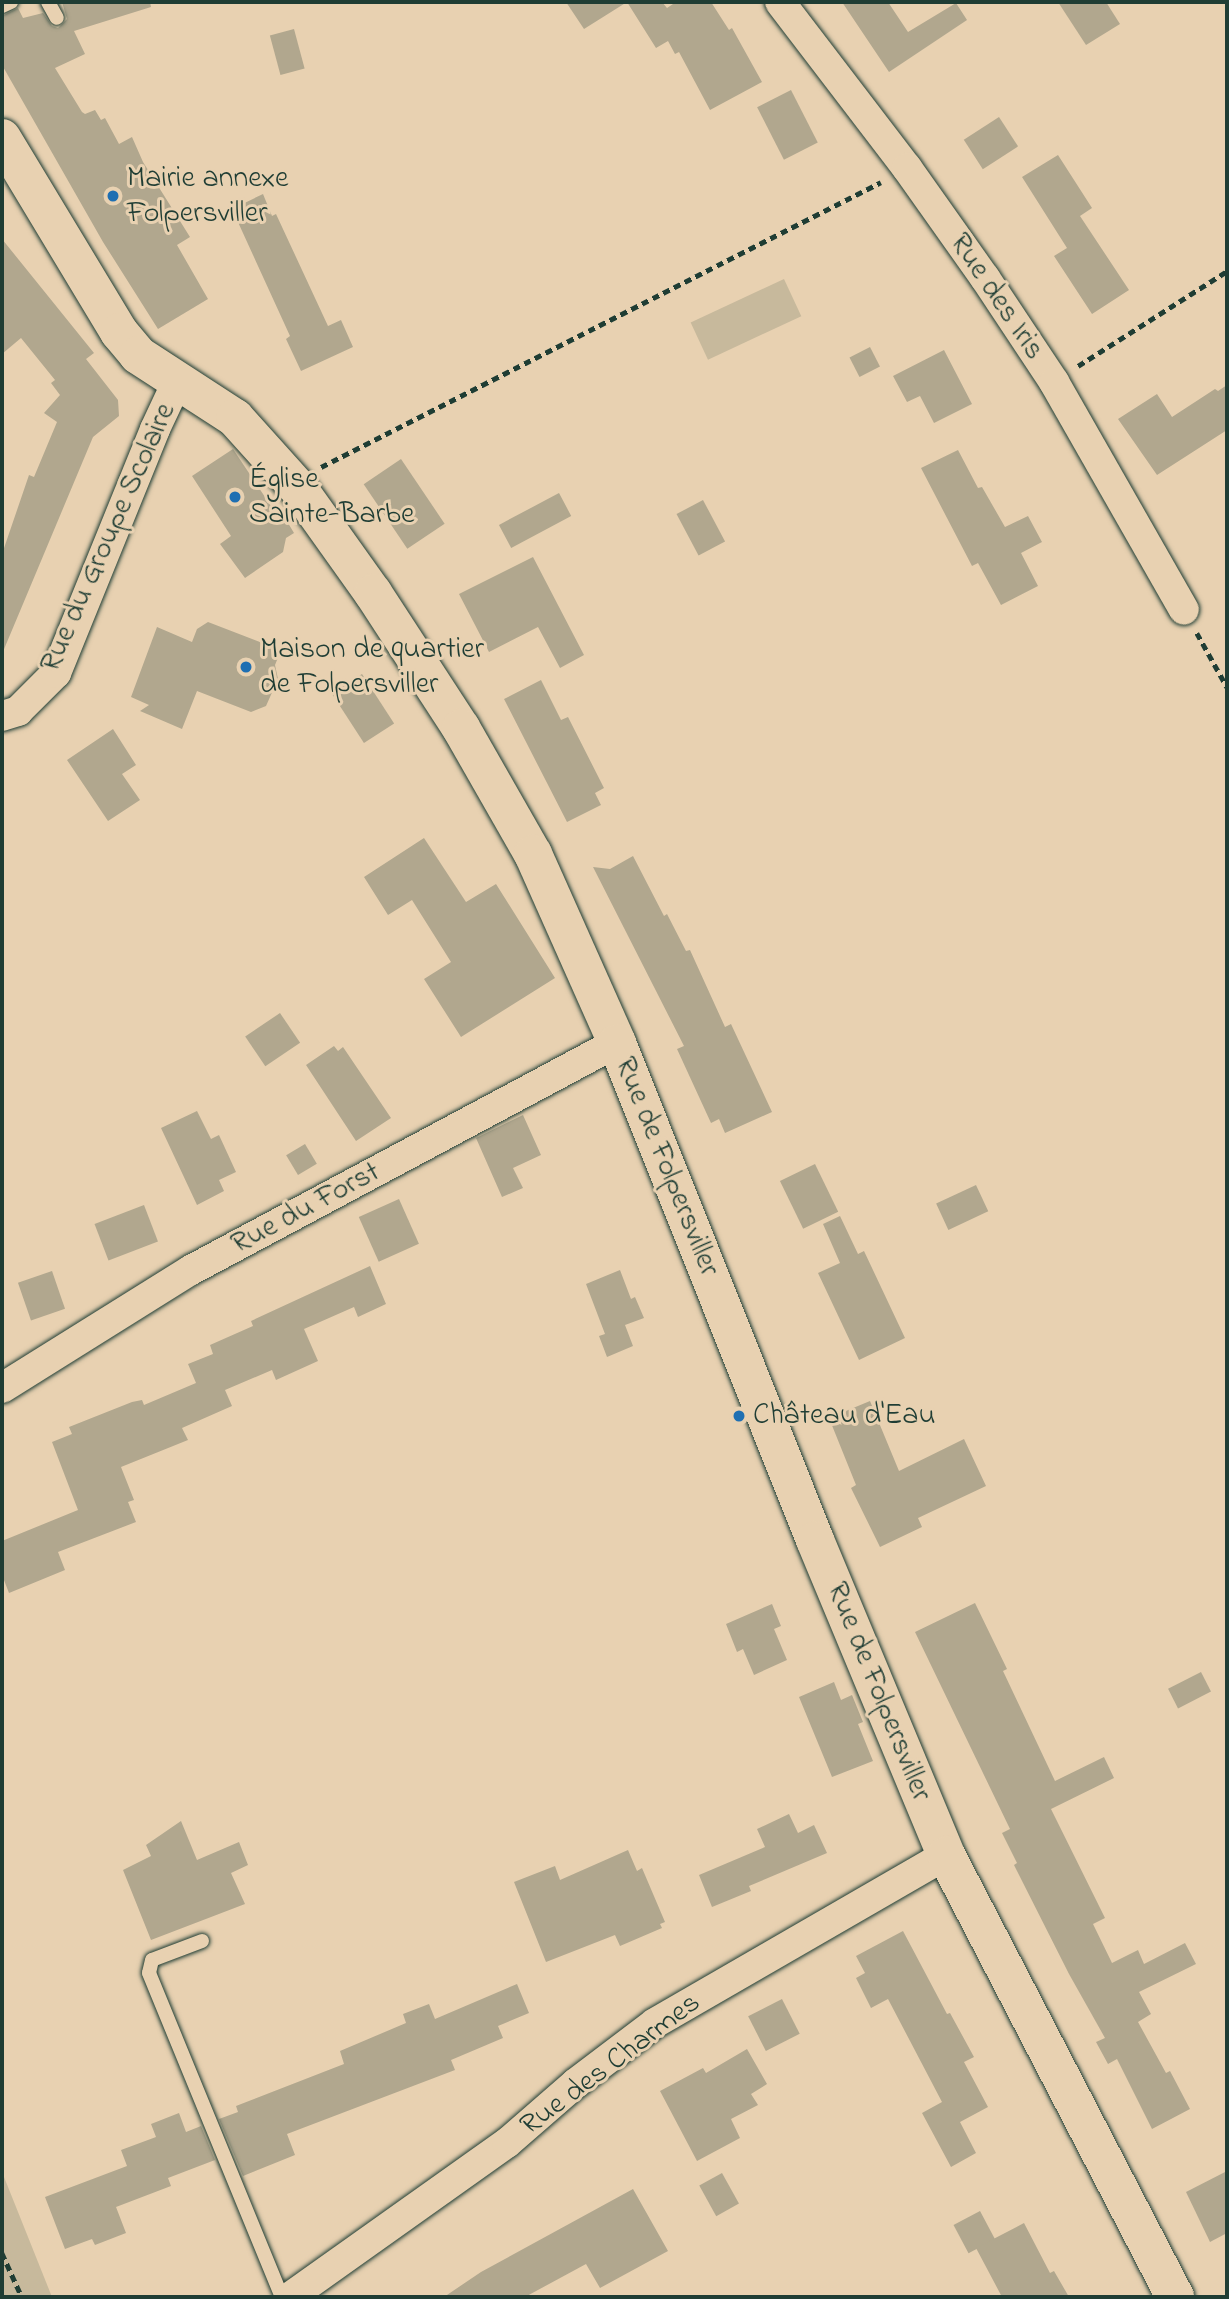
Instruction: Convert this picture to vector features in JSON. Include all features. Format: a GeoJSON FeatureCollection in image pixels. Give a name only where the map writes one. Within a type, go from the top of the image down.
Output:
{"type":"FeatureCollection","features":[{"type":"Feature","properties":{"kind":"street","name":"Rue des Iris"},"geometry":{"type":"LineString","coordinates":[[780,2],[907,168],[1054,382],[1184,610]]}},
{"type":"Feature","properties":{"kind":"street","name":"Rue de Folpersviller"},"geometry":{"type":"LineString","coordinates":[[2,138],[119,332],[138,355],[235,418],[292,482],[373,593],[461,728],[533,854],[617,1043],[815,1540],[946,1855],[1175,2297]]}},
{"type":"Feature","properties":{"kind":"street","name":"Rue du Groupe Scolaire"},"geometry":{"type":"LineString","coordinates":[[2,716],[18,711],[56,673],[155,429],[178,380]]}},
{"type":"Feature","properties":{"kind":"street","name":"Rue du Forst"},"geometry":{"type":"LineString","coordinates":[[2,1388],[191,1270],[617,1043]]}},
{"type":"Feature","properties":{"kind":"street","name":"Rue des Charmes"},"geometry":{"type":"LineString","coordinates":[[290,2297],[506,2143],[576,2083],[655,2023],[946,1855]]}},
{"type":"Feature","properties":{"kind":"lane"},"geometry":{"type":"LineString","coordinates":[[2,6],[11,2]]}},
{"type":"Feature","properties":{"kind":"lane"},"geometry":{"type":"LineString","coordinates":[[48,2],[57,18]]}},
{"type":"Feature","properties":{"kind":"lane"},"geometry":{"type":"LineString","coordinates":[[202,1941],[152,1961],[149,1973],[282,2297]]}},
{"type":"Feature","properties":{"kind":"path"},"geometry":{"type":"LineString","coordinates":[[292,482],[907,168]]}},
{"type":"Feature","properties":{"kind":"path"},"geometry":{"type":"LineString","coordinates":[[1054,382],[1227,271]]}},
{"type":"Feature","properties":{"kind":"path"},"geometry":{"type":"LineString","coordinates":[[1184,610],[1227,687]]}},
{"type":"Feature","properties":{"kind":"path"},"geometry":{"type":"LineString","coordinates":[[2,2253],[22,2297]]}},
{"type":"Feature","properties":{"kind":"shaded area"},"geometry":{"type":"Polygon","coordinates":[[[784,279],[801,316],[708,360],[691,323],[784,279]]]}},
{"type":"Feature","properties":{"kind":"shaded area"},"geometry":{"type":"Polygon","coordinates":[[[2,2172],[52,2297],[2,2297],[2,2172]]]}},
{"type":"Feature","properties":{"kind":"building"},"geometry":{"type":"Polygon","coordinates":[[[62,2],[150,2],[151,7],[74,31],[85,54],[55,68],[82,112],[85,114],[95,110],[101,120],[105,118],[119,144],[132,137],[143,162],[190,237],[177,245],[208,299],[158,329],[103,242],[2,65],[2,16],[18,8],[23,18],[43,13],[52,26],[58,28],[67,19],[62,2]]]}},
{"type":"Feature","properties":{"kind":"building"},"geometry":{"type":"Polygon","coordinates":[[[566,2],[627,2],[584,29],[566,2]]]}},
{"type":"Feature","properties":{"kind":"building"},"geometry":{"type":"Polygon","coordinates":[[[627,2],[662,2],[667,8],[676,2],[711,2],[729,30],[732,28],[762,82],[710,110],[679,52],[675,54],[668,41],[656,48],[627,2]]]}},
{"type":"Feature","properties":{"kind":"building"},"geometry":{"type":"Polygon","coordinates":[[[842,2],[888,2],[908,32],[956,3],[967,20],[889,72],[842,2]]]}},
{"type":"Feature","properties":{"kind":"building"},"geometry":{"type":"Polygon","coordinates":[[[1058,2],[1106,2],[1120,24],[1086,45],[1058,2]]]}},
{"type":"Feature","properties":{"kind":"building"},"geometry":{"type":"Polygon","coordinates":[[[294,29],[305,69],[280,75],[270,35],[294,29]]]}},
{"type":"Feature","properties":{"kind":"building"},"geometry":{"type":"Polygon","coordinates":[[[791,90],[818,143],[784,160],[757,107],[791,90]]]}},
{"type":"Feature","properties":{"kind":"building"},"geometry":{"type":"Polygon","coordinates":[[[999,117],[1018,146],[983,169],[964,140],[999,117]]]}},
{"type":"Feature","properties":{"kind":"building"},"geometry":{"type":"Polygon","coordinates":[[[1058,155],[1092,208],[1080,216],[1129,290],[1092,314],[1054,256],[1067,248],[1022,177],[1058,155]]]}},
{"type":"Feature","properties":{"kind":"building"},"geometry":{"type":"Polygon","coordinates":[[[263,194],[272,216],[276,214],[328,326],[341,320],[353,347],[301,371],[286,339],[290,336],[232,209],[263,194]]]}},
{"type":"Feature","properties":{"kind":"building"},"geometry":{"type":"Polygon","coordinates":[[[2,239],[94,353],[86,359],[118,400],[119,416],[93,437],[2,654],[2,554],[29,475],[34,477],[57,422],[44,413],[60,395],[51,383],[55,380],[21,338],[2,354],[2,239]]]}},
{"type":"Feature","properties":{"kind":"building"},"geometry":{"type":"Polygon","coordinates":[[[870,347],[880,367],[859,377],[850,357],[870,347]]]}},
{"type":"Feature","properties":{"kind":"building"},"geometry":{"type":"Polygon","coordinates":[[[944,350],[972,404],[934,423],[920,396],[907,402],[893,376],[944,350]]]}},
{"type":"Feature","properties":{"kind":"building"},"geometry":{"type":"Polygon","coordinates":[[[1227,385],[1227,430],[1157,475],[1118,419],[1157,394],[1172,417],[1215,389],[1218,391],[1227,385]]]}},
{"type":"Feature","properties":{"kind":"building","name":"Église Sainte-Barbe"},"geometry":{"type":"Polygon","coordinates":[[[233,449],[279,518],[285,518],[294,533],[286,538],[283,552],[245,578],[220,544],[231,536],[192,476],[233,449]]]}},
{"type":"Feature","properties":{"kind":"building"},"geometry":{"type":"Polygon","coordinates":[[[958,450],[978,488],[982,487],[1005,527],[1028,516],[1042,542],[1021,553],[1038,586],[1001,605],[978,563],[972,566],[921,468],[958,450]]]}},
{"type":"Feature","properties":{"kind":"building"},"geometry":{"type":"Polygon","coordinates":[[[401,459],[445,524],[407,549],[364,484],[401,459]]]}},
{"type":"Feature","properties":{"kind":"building"},"geometry":{"type":"Polygon","coordinates":[[[559,493],[571,516],[511,548],[499,525],[559,493]]]}},
{"type":"Feature","properties":{"kind":"building"},"geometry":{"type":"Polygon","coordinates":[[[703,500],[725,541],[699,556],[677,514],[703,500]]]}},
{"type":"Feature","properties":{"kind":"building"},"geometry":{"type":"Polygon","coordinates":[[[533,557],[584,655],[560,668],[538,627],[489,652],[459,594],[533,557]]]}},
{"type":"Feature","properties":{"kind":"building"},"geometry":{"type":"Polygon","coordinates":[[[208,622],[281,650],[275,665],[278,679],[266,706],[251,712],[197,691],[182,729],[140,711],[149,705],[131,697],[157,627],[192,642],[197,629],[208,622]]]}},
{"type":"Feature","properties":{"kind":"building"},"geometry":{"type":"Polygon","coordinates":[[[362,674],[394,723],[364,743],[332,694],[362,674]]]}},
{"type":"Feature","properties":{"kind":"building"},"geometry":{"type":"Polygon","coordinates":[[[541,680],[561,720],[568,717],[604,788],[595,793],[601,805],[567,822],[504,699],[541,680]]]}},
{"type":"Feature","properties":{"kind":"building"},"geometry":{"type":"Polygon","coordinates":[[[113,729],[136,765],[122,774],[140,800],[108,821],[67,760],[113,729]]]}},
{"type":"Feature","properties":{"kind":"building"},"geometry":{"type":"Polygon","coordinates":[[[424,838],[466,902],[496,884],[555,978],[461,1037],[424,979],[451,962],[412,900],[388,915],[364,877],[424,838]]]}},
{"type":"Feature","properties":{"kind":"building"},"geometry":{"type":"Polygon","coordinates":[[[633,856],[664,916],[667,914],[686,951],[690,950],[725,1027],[731,1024],[772,1112],[725,1133],[719,1119],[711,1123],[677,1049],[684,1046],[593,867],[610,869],[633,856]]]}},
{"type":"Feature","properties":{"kind":"building"},"geometry":{"type":"Polygon","coordinates":[[[280,1013],[300,1043],[265,1066],[245,1036],[280,1013]]]}},
{"type":"Feature","properties":{"kind":"building"},"geometry":{"type":"Polygon","coordinates":[[[334,1046],[338,1051],[343,1047],[391,1118],[356,1141],[306,1065],[334,1046]]]}},
{"type":"Feature","properties":{"kind":"building"},"geometry":{"type":"Polygon","coordinates":[[[197,1111],[211,1139],[219,1135],[236,1172],[219,1180],[224,1191],[197,1205],[161,1128],[197,1111]]]}},
{"type":"Feature","properties":{"kind":"building"},"geometry":{"type":"Polygon","coordinates":[[[523,1115],[541,1155],[513,1168],[523,1188],[502,1197],[476,1138],[523,1115]]]}},
{"type":"Feature","properties":{"kind":"building"},"geometry":{"type":"Polygon","coordinates":[[[305,1144],[317,1164],[298,1175],[286,1155],[305,1144]]]}},
{"type":"Feature","properties":{"kind":"building"},"geometry":{"type":"Polygon","coordinates":[[[815,1164],[838,1212],[803,1229],[780,1181],[815,1164]]]}},
{"type":"Feature","properties":{"kind":"building"},"geometry":{"type":"Polygon","coordinates":[[[976,1185],[988,1211],[948,1230],[936,1204],[976,1185]]]}},
{"type":"Feature","properties":{"kind":"building"},"geometry":{"type":"Polygon","coordinates":[[[399,1199],[419,1244],[379,1262],[359,1217],[399,1199]]]}},
{"type":"Feature","properties":{"kind":"building"},"geometry":{"type":"Polygon","coordinates":[[[144,1205],[158,1241],[108,1260],[95,1224],[144,1205]]]}},
{"type":"Feature","properties":{"kind":"building"},"geometry":{"type":"Polygon","coordinates":[[[840,1216],[858,1254],[864,1251],[905,1338],[859,1360],[818,1273],[840,1263],[823,1224],[840,1216]]]}},
{"type":"Feature","properties":{"kind":"building"},"geometry":{"type":"Polygon","coordinates":[[[370,1266],[386,1304],[358,1317],[354,1307],[304,1329],[318,1361],[276,1380],[272,1370],[225,1390],[232,1406],[182,1428],[188,1440],[121,1467],[134,1500],[128,1502],[136,1522],[58,1552],[65,1570],[9,1593],[2,1575],[2,1541],[78,1510],[52,1442],[72,1434],[69,1427],[132,1402],[142,1400],[144,1405],[196,1383],[188,1364],[213,1354],[210,1345],[253,1326],[251,1321],[370,1266]]]}},
{"type":"Feature","properties":{"kind":"building"},"geometry":{"type":"Polygon","coordinates":[[[620,1270],[631,1299],[635,1297],[644,1318],[625,1325],[633,1346],[607,1357],[599,1336],[605,1334],[586,1284],[620,1270]]]}},
{"type":"Feature","properties":{"kind":"building"},"geometry":{"type":"Polygon","coordinates":[[[52,1271],[65,1309],[31,1321],[18,1283],[52,1271]]]}},
{"type":"Feature","properties":{"kind":"building"},"geometry":{"type":"Polygon","coordinates":[[[870,1401],[899,1471],[964,1439],[986,1486],[918,1518],[922,1527],[880,1547],[851,1488],[856,1485],[829,1418],[870,1401]]]}},
{"type":"Feature","properties":{"kind":"building"},"geometry":{"type":"Polygon","coordinates":[[[975,1603],[1007,1669],[1003,1671],[1055,1781],[1104,1757],[1114,1778],[1051,1809],[1105,1918],[1093,1924],[1112,1963],[1138,1950],[1144,1964],[1185,1943],[1196,1964],[1139,1992],[1151,2014],[1138,2022],[1166,2073],[1170,2071],[1190,2109],[1152,2129],[1117,2059],[1108,2064],[1096,2042],[1105,2038],[1014,1865],[1017,1863],[1002,1833],[1010,1829],[915,1632],[975,1603]]]}},
{"type":"Feature","properties":{"kind":"building"},"geometry":{"type":"Polygon","coordinates":[[[772,1604],[781,1626],[774,1629],[787,1660],[754,1675],[743,1649],[737,1652],[726,1624],[772,1604]]]}},
{"type":"Feature","properties":{"kind":"building"},"geometry":{"type":"Polygon","coordinates":[[[1201,1672],[1211,1692],[1178,1708],[1168,1689],[1201,1672]]]}},
{"type":"Feature","properties":{"kind":"building"},"geometry":{"type":"Polygon","coordinates":[[[834,1682],[841,1700],[852,1695],[863,1722],[858,1724],[873,1761],[832,1777],[799,1697],[834,1682]]]}},
{"type":"Feature","properties":{"kind":"building"},"geometry":{"type":"Polygon","coordinates":[[[789,1814],[798,1833],[814,1825],[827,1853],[749,1886],[751,1891],[712,1907],[699,1875],[765,1847],[757,1829],[789,1814]]]}},
{"type":"Feature","properties":{"kind":"building"},"geometry":{"type":"Polygon","coordinates":[[[181,1821],[197,1860],[239,1842],[248,1865],[231,1873],[245,1904],[151,1940],[123,1870],[151,1856],[146,1845],[181,1821]]]}},
{"type":"Feature","properties":{"kind":"building"},"geometry":{"type":"Polygon","coordinates":[[[628,1850],[637,1871],[642,1868],[665,1922],[660,1924],[662,1928],[620,1946],[615,1935],[546,1962],[514,1882],[555,1866],[560,1880],[628,1850]]]}},
{"type":"Feature","properties":{"kind":"building"},"geometry":{"type":"Polygon","coordinates":[[[903,1931],[947,2014],[950,2013],[974,2057],[964,2062],[988,2107],[960,2122],[976,2153],[951,2167],[922,2113],[942,2102],[888,1999],[871,2008],[856,1978],[865,1973],[856,1956],[903,1931]]]}},
{"type":"Feature","properties":{"kind":"building"},"geometry":{"type":"Polygon","coordinates":[[[517,1984],[529,2013],[498,2026],[503,2038],[451,2060],[455,2070],[287,2134],[295,2155],[243,2176],[219,2119],[238,2112],[236,2106],[344,2064],[340,2051],[406,2023],[403,2014],[429,2004],[435,2019],[517,1984]]]}},
{"type":"Feature","properties":{"kind":"building"},"geometry":{"type":"Polygon","coordinates":[[[782,1999],[800,2034],[766,2051],[748,2016],[782,1999]]]}},
{"type":"Feature","properties":{"kind":"building"},"geometry":{"type":"Polygon","coordinates":[[[747,2049],[767,2084],[751,2094],[758,2105],[731,2119],[740,2138],[697,2161],[660,2091],[703,2068],[706,2073],[747,2049]]]}},
{"type":"Feature","properties":{"kind":"building"},"geometry":{"type":"Polygon","coordinates":[[[179,2113],[186,2132],[201,2126],[215,2160],[168,2178],[171,2186],[116,2207],[126,2233],[95,2245],[92,2239],[65,2249],[45,2197],[127,2166],[121,2150],[156,2137],[151,2124],[179,2113]]]}},
{"type":"Feature","properties":{"kind":"building"},"geometry":{"type":"Polygon","coordinates":[[[1227,2171],[1227,2233],[1210,2242],[1186,2192],[1227,2171]]]}},
{"type":"Feature","properties":{"kind":"building"},"geometry":{"type":"Polygon","coordinates":[[[722,2173],[739,2204],[716,2216],[699,2186],[722,2173]]]}},
{"type":"Feature","properties":{"kind":"building"},"geometry":{"type":"Polygon","coordinates":[[[633,2189],[668,2251],[600,2288],[586,2264],[525,2297],[444,2297],[481,2272],[633,2189]]]}},
{"type":"Feature","properties":{"kind":"building"},"geometry":{"type":"Polygon","coordinates":[[[980,2211],[995,2239],[969,2253],[954,2225],[980,2211]]]}},
{"type":"Feature","properties":{"kind":"building"},"geometry":{"type":"Polygon","coordinates":[[[1024,2223],[1050,2273],[1054,2271],[1069,2297],[1002,2297],[976,2248],[1024,2223]]]}},
{"type":"Feature","properties":{"kind":"place","name":"Mairie annexe Folpersviller"},"geometry":{"type":"Point","coordinates":[113,196]}},
{"type":"Feature","properties":{"kind":"place","name":"Église Sainte-Barbe"},"geometry":{"type":"Point","coordinates":[235,497]}},
{"type":"Feature","properties":{"kind":"place","name":"Maison de quartier de Folpersviller"},"geometry":{"type":"Point","coordinates":[246,667]}},
{"type":"Feature","properties":{"kind":"place","name":"Château d'Eau"},"geometry":{"type":"Point","coordinates":[739,1416]}}]}
